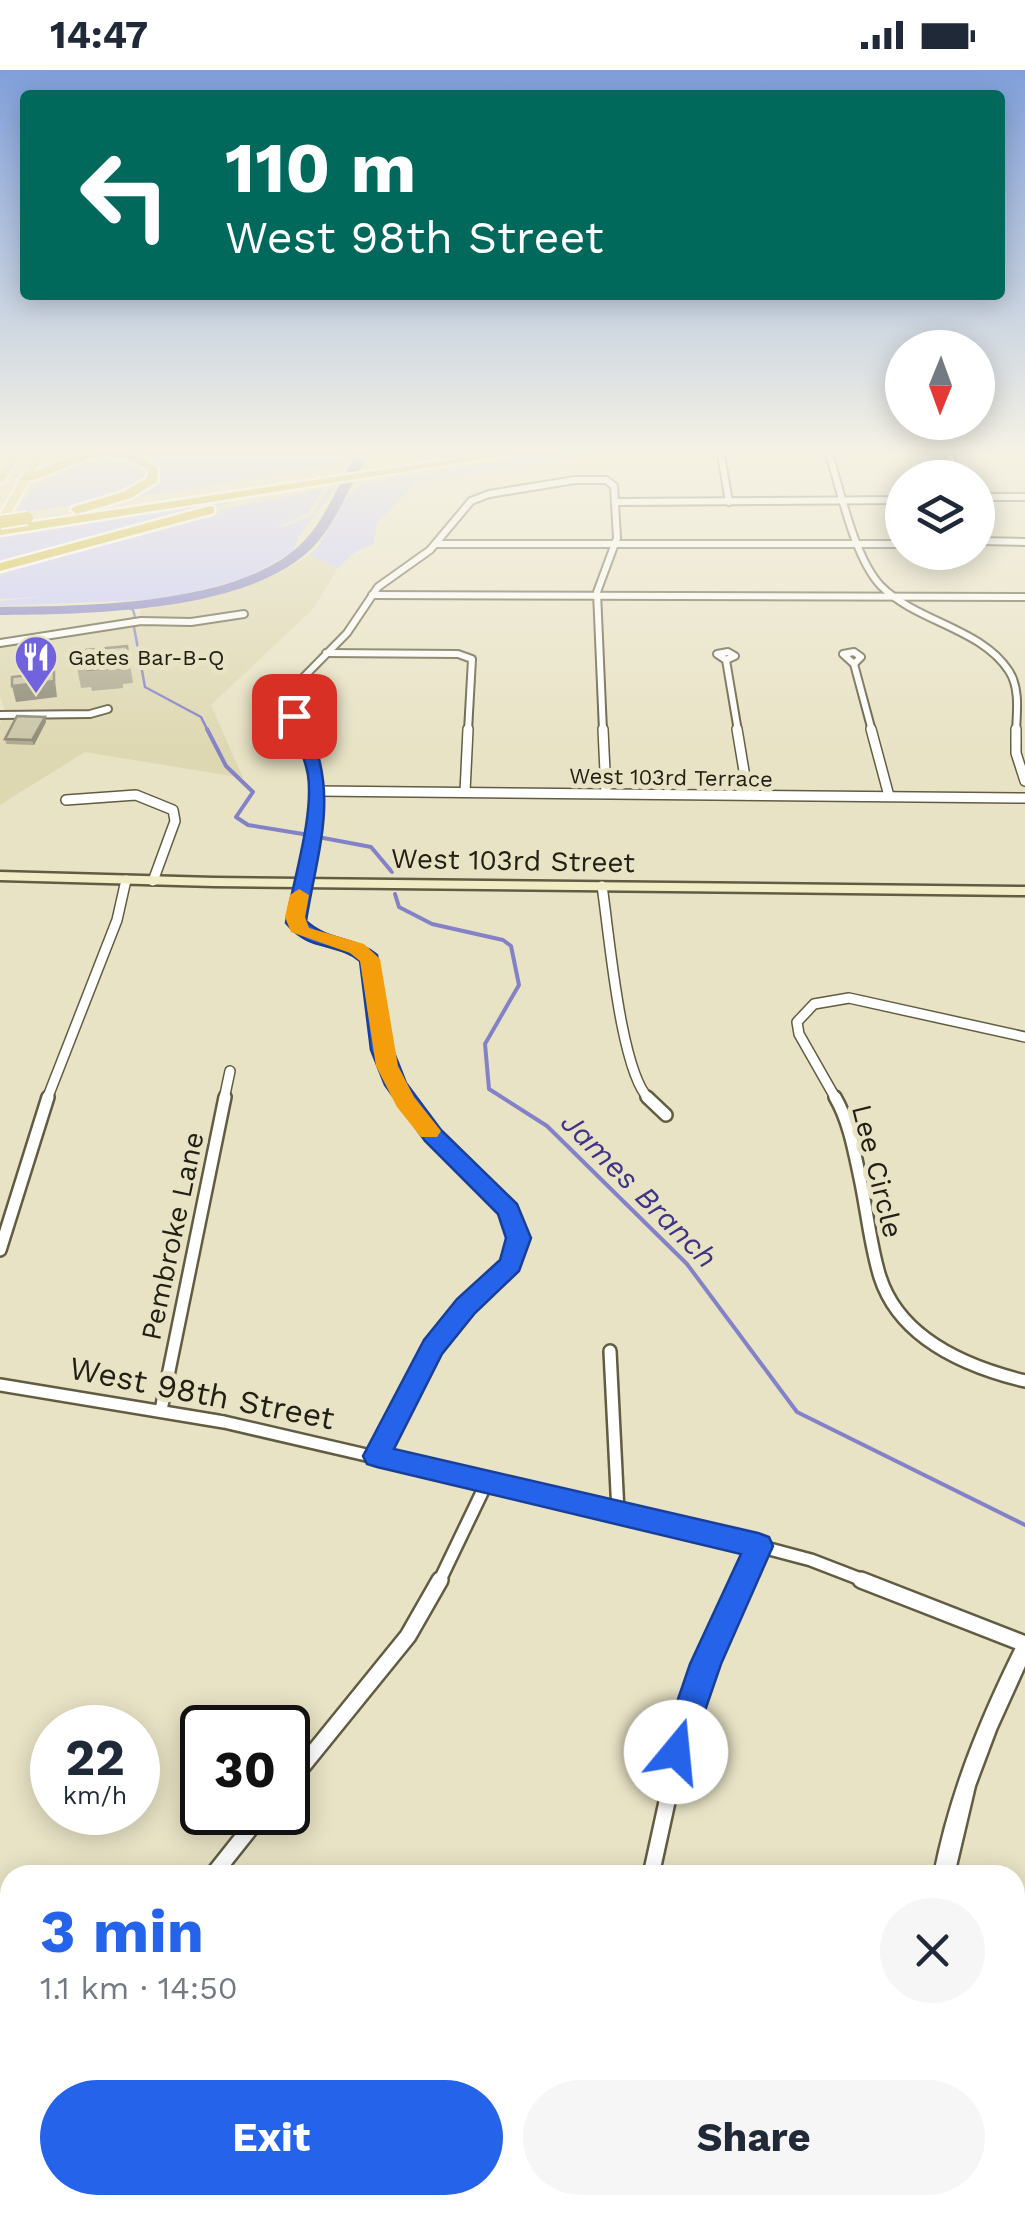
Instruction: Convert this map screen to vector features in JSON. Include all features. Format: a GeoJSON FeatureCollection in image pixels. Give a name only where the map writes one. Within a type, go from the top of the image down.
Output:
{"type":"FeatureCollection","features":[{"type":"Feature","properties":{"kind":"highway"},"geometry":{"type":"LineString","coordinates":[[0,570],[67,550]]}},
{"type":"Feature","properties":{"kind":"main road","name":"West 103rd Street"},"geometry":{"type":"LineString","coordinates":[[0,876],[1025,890]]}},
{"type":"Feature","properties":{"kind":"street"},"geometry":{"type":"LineString","coordinates":[[377,1456],[433,1348],[466,1306],[510,1264],[518,1238],[508,1210],[433,1136],[396,1085],[382,1050],[370,959],[357,948],[311,937],[296,923],[317,791],[315,764],[290,697],[297,681],[348,633],[382,583],[428,550]]}},
{"type":"Feature","properties":{"kind":"street"},"geometry":{"type":"LineString","coordinates":[[606,793],[598,597],[601,574],[613,550]]}},
{"type":"Feature","properties":{"kind":"street"},"geometry":{"type":"LineString","coordinates":[[863,550],[872,574],[897,599],[985,647],[1010,672],[1017,691],[1016,753],[1025,780]]}},
{"type":"Feature","properties":{"kind":"street"},"geometry":{"type":"LineString","coordinates":[[372,596],[897,599],[1025,596]]}},
{"type":"Feature","properties":{"kind":"street"},"geometry":{"type":"LineString","coordinates":[[0,643],[141,621],[191,622],[244,614]]}},
{"type":"Feature","properties":{"kind":"street"},"geometry":{"type":"LineString","coordinates":[[326,653],[458,654],[472,659],[465,792]]}},
{"type":"Feature","properties":{"kind":"street"},"geometry":{"type":"LineString","coordinates":[[726,660],[748,795]]}},
{"type":"Feature","properties":{"kind":"street"},"geometry":{"type":"LineString","coordinates":[[854,664],[889,796]]}},
{"type":"Feature","properties":{"kind":"street"},"geometry":{"type":"LineString","coordinates":[[0,715],[90,714],[108,709]]}},
{"type":"Feature","properties":{"kind":"street","name":"West 103rd Terrace"},"geometry":{"type":"LineString","coordinates":[[317,791],[1025,798]]}},
{"type":"Feature","properties":{"kind":"street"},"geometry":{"type":"LineString","coordinates":[[66,800],[113,794],[158,801],[172,810],[175,821],[154,881]]}},
{"type":"Feature","properties":{"kind":"street"},"geometry":{"type":"LineString","coordinates":[[0,1250],[49,1094],[118,920],[126,880]]}},
{"type":"Feature","properties":{"kind":"street"},"geometry":{"type":"LineString","coordinates":[[602,886],[631,1063],[644,1093],[666,1115]]}},
{"type":"Feature","properties":{"kind":"street","name":"Lee Circle"},"geometry":{"type":"LineString","coordinates":[[1025,1037],[849,998],[814,1004],[797,1022],[798,1036],[837,1096],[851,1138],[885,1289],[915,1328],[953,1356],[989,1372],[1025,1380]]}},
{"type":"Feature","properties":{"kind":"street","name":"Pembroke Lane"},"geometry":{"type":"LineString","coordinates":[[161,1410],[230,1071]]}},
{"type":"Feature","properties":{"kind":"street"},"geometry":{"type":"LineString","coordinates":[[610,1351],[618,1512]]}},
{"type":"Feature","properties":{"kind":"street","name":"West 98th Street"},"geometry":{"type":"LineString","coordinates":[[0,1385],[161,1410],[377,1456],[758,1546],[811,1560],[1025,1646]]}},
{"type":"Feature","properties":{"kind":"street"},"geometry":{"type":"LineString","coordinates":[[310,1757],[408,1636],[458,1550],[487,1482]]}},
{"type":"Feature","properties":{"kind":"street"},"geometry":{"type":"LineString","coordinates":[[652,1865],[685,1718],[758,1546]]}},
{"type":"Feature","properties":{"kind":"street"},"geometry":{"type":"LineString","coordinates":[[946,1865],[968,1772],[990,1716],[1025,1646]]}},
{"type":"Feature","properties":{"kind":"street"},"geometry":{"type":"LineString","coordinates":[[220,1865],[244,1835]]}},
{"type":"Feature","properties":{"kind":"shaded area"},"geometry":{"type":"Polygon","coordinates":[[[0,550],[55,550],[0,565],[0,550]]]}},
{"type":"Feature","properties":{"kind":"shaded area"},"geometry":{"type":"Polygon","coordinates":[[[81,550],[294,550],[246,578],[167,599],[0,606],[0,601],[42,597],[0,599],[0,575],[81,550]]]}},
{"type":"Feature","properties":{"kind":"shaded area"},"geometry":{"type":"Polygon","coordinates":[[[316,550],[358,550],[338,568],[310,555],[316,550]]]}},
{"type":"Feature","properties":{"kind":"shaded area"},"geometry":{"type":"Polygon","coordinates":[[[310,555],[338,568],[313,609],[211,705],[243,778],[85,752],[0,805],[0,724],[5,710],[0,697],[0,646],[139,624],[141,610],[236,590],[277,574],[310,555]]]}},
{"type":"Feature","properties":{"kind":"building"},"geometry":{"type":"Polygon","coordinates":[[[127,646],[129,662],[119,662],[120,667],[77,667],[76,651],[127,646]]]}},
{"type":"Feature","properties":{"kind":"building"},"geometry":{"type":"Polygon","coordinates":[[[54,672],[54,681],[12,686],[12,677],[54,672]]]}},
{"type":"Feature","properties":{"kind":"building"},"geometry":{"type":"Polygon","coordinates":[[[17,716],[45,717],[32,740],[5,739],[17,716]]]}},
{"type":"Feature","properties":{"kind":"waterway"},"geometry":{"type":"LineString","coordinates":[[0,611],[117,607],[205,594],[279,567],[302,550]]}},
{"type":"Feature","properties":{"kind":"waterway","name":"James Branch"},"geometry":{"type":"LineString","coordinates":[[124,605],[133,610],[135,617]]}},
{"type":"Feature","properties":{"kind":"waterway","name":"James Branch"},"geometry":{"type":"LineString","coordinates":[[134,627],[145,687],[201,717],[207,729]]}},
{"type":"Feature","properties":{"kind":"waterway","name":"James Branch"},"geometry":{"type":"LineString","coordinates":[[207,729],[226,766],[253,792],[236,817],[248,825],[303,834]]}},
{"type":"Feature","properties":{"kind":"waterway","name":"James Branch"},"geometry":{"type":"LineString","coordinates":[[318,837],[371,847],[392,872]]}},
{"type":"Feature","properties":{"kind":"waterway","name":"James Branch"},"geometry":{"type":"LineString","coordinates":[[395,894],[399,907],[432,924],[503,940],[511,946],[519,985],[485,1044],[489,1089],[547,1126],[687,1264],[797,1412],[1025,1525]]}},
{"type":"Feature","properties":{"kind":"slow traffic"},"geometry":{"type":"LineString","coordinates":[[299,895],[295,917],[301,932],[357,948],[370,959],[387,1066],[405,1101],[429,1131]]}},
{"type":"Feature","properties":{"kind":"place","name":"Gates Bar-B-Q"},"geometry":{"type":"Point","coordinates":[36,695]}},
{"type":"Feature","properties":{"kind":"route"},"geometry":{"type":"LineString","coordinates":[[294,716],[308,742],[317,777],[296,923],[301,932],[311,937],[357,948],[370,959],[382,1050],[396,1085],[433,1136],[508,1210],[518,1238],[517,1252],[499,1278],[448,1324],[377,1456],[758,1546],[706,1664],[676,1752]]}}]}
